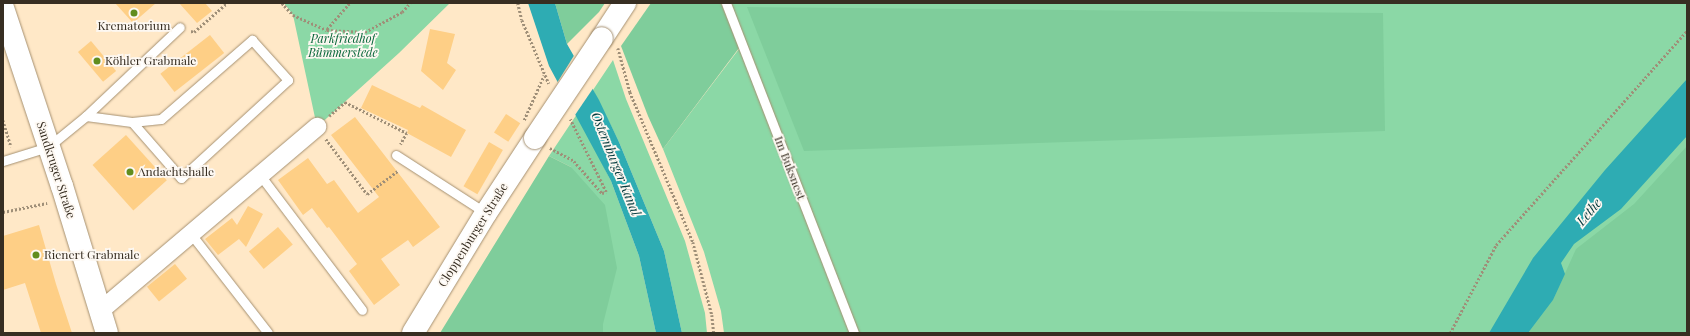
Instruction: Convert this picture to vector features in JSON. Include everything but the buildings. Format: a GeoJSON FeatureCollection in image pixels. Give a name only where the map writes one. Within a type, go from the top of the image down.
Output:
{"type":"FeatureCollection","features":[{"type":"Feature","properties":{"kind":"main road","name":"Cloppenburger Straße"},"geometry":{"type":"LineString","coordinates":[[413,333],[486,213],[542,143],[610,41],[624,3]]}},
{"type":"Feature","properties":{"kind":"main road","name":"Sandkruger Straße"},"geometry":{"type":"LineString","coordinates":[[3,8],[66,199],[107,333]]}},
{"type":"Feature","properties":{"kind":"street"},"geometry":{"type":"LineString","coordinates":[[100,311],[317,127]]}},
{"type":"Feature","properties":{"kind":"lane","name":"Im Buksnest"},"geometry":{"type":"LineString","coordinates":[[726,3],[854,333]]}},
{"type":"Feature","properties":{"kind":"lane"},"geometry":{"type":"LineString","coordinates":[[3,161],[48,147],[86,116],[180,27]]}},
{"type":"Feature","properties":{"kind":"lane"},"geometry":{"type":"LineString","coordinates":[[86,116],[132,122],[161,120],[252,40],[288,80],[181,178],[132,122]]}},
{"type":"Feature","properties":{"kind":"lane"},"geometry":{"type":"LineString","coordinates":[[396,155],[486,213]]}},
{"type":"Feature","properties":{"kind":"lane"},"geometry":{"type":"LineString","coordinates":[[260,175],[362,310]]}},
{"type":"Feature","properties":{"kind":"lane"},"geometry":{"type":"LineString","coordinates":[[191,234],[268,333]]}},
{"type":"Feature","properties":{"kind":"path"},"geometry":{"type":"LineString","coordinates":[[180,27],[194,32],[226,3]]}},
{"type":"Feature","properties":{"kind":"path"},"geometry":{"type":"LineString","coordinates":[[282,3],[293,14],[327,30],[365,32],[402,12],[410,3]]}},
{"type":"Feature","properties":{"kind":"path"},"geometry":{"type":"LineString","coordinates":[[327,30],[350,3]]}},
{"type":"Feature","properties":{"kind":"path"},"geometry":{"type":"LineString","coordinates":[[1450,333],[1496,245],[1687,32]]}},
{"type":"Feature","properties":{"kind":"path"},"geometry":{"type":"LineString","coordinates":[[610,41],[693,242],[712,315],[714,333]]}},
{"type":"Feature","properties":{"kind":"path"},"geometry":{"type":"LineString","coordinates":[[524,118],[544,75]]}},
{"type":"Feature","properties":{"kind":"path"},"geometry":{"type":"LineString","coordinates":[[396,155],[407,132],[345,102],[317,127],[367,194],[408,163]]}},
{"type":"Feature","properties":{"kind":"path"},"geometry":{"type":"LineString","coordinates":[[3,120],[14,157]]}},
{"type":"Feature","properties":{"kind":"path"},"geometry":{"type":"LineString","coordinates":[[542,143],[574,161],[602,193]]}},
{"type":"Feature","properties":{"kind":"path"},"geometry":{"type":"LineString","coordinates":[[3,212],[66,199]]}},
{"type":"Feature","properties":{"kind":"green space","name":"Parkfriedhof Bümmerstede"},"geometry":{"type":"Polygon","coordinates":[[[284,3],[450,3],[399,53],[317,127],[293,15],[284,3]]]}},
{"type":"Feature","properties":{"kind":"green space"},"geometry":{"type":"Polygon","coordinates":[[[555,3],[605,3],[599,12],[567,44],[555,3]]]}},
{"type":"Feature","properties":{"kind":"green space"},"geometry":{"type":"Polygon","coordinates":[[[651,3],[721,3],[739,48],[663,149],[648,116],[621,46],[651,3]]]}},
{"type":"Feature","properties":{"kind":"green space"},"geometry":{"type":"Polygon","coordinates":[[[721,3],[1687,3],[1687,333],[724,333],[721,311],[704,252],[663,149],[739,49],[721,3]]]}},
{"type":"Feature","properties":{"kind":"green space"},"geometry":{"type":"Polygon","coordinates":[[[747,7],[1383,13],[1385,131],[804,151],[747,7]]]}},
{"type":"Feature","properties":{"kind":"green space"},"geometry":{"type":"Polygon","coordinates":[[[613,60],[626,99],[685,241],[705,313],[707,333],[682,333],[664,251],[619,142],[593,90],[613,60]]]}},
{"type":"Feature","properties":{"kind":"green space"},"geometry":{"type":"Polygon","coordinates":[[[577,114],[611,181],[639,256],[656,333],[603,333],[571,167],[549,156],[577,114]]]}},
{"type":"Feature","properties":{"kind":"green space"},"geometry":{"type":"Polygon","coordinates":[[[1687,146],[1687,333],[1528,333],[1553,300],[1576,249],[1634,204],[1687,146]]]}},
{"type":"Feature","properties":{"kind":"green space"},"geometry":{"type":"Polygon","coordinates":[[[549,156],[571,167],[605,205],[617,268],[603,324],[603,333],[440,333],[549,156]]]}},
{"type":"Feature","properties":{"kind":"water","name":"Osternburger Kanal"},"geometry":{"type":"Polygon","coordinates":[[[528,3],[555,3],[567,44],[599,100],[619,142],[664,251],[682,333],[656,333],[639,256],[611,181],[549,66],[528,3]]]}},
{"type":"Feature","properties":{"kind":"water","name":"Lethe"},"geometry":{"type":"Polygon","coordinates":[[[1687,79],[1687,136],[1621,209],[1574,244],[1561,263],[1565,274],[1553,300],[1528,333],[1489,333],[1533,258],[1605,170],[1687,79]]]}},
{"type":"Feature","properties":{"kind":"pier"},"geometry":{"type":"Polygon","coordinates":[[[575,54],[594,87],[575,115],[557,83],[575,54]]]}},
{"type":"Feature","properties":{"kind":"place","name":"Krematorium"},"geometry":{"type":"Point","coordinates":[134,13]}},
{"type":"Feature","properties":{"kind":"place","name":"Köhler Grabmale"},"geometry":{"type":"Point","coordinates":[97,61]}},
{"type":"Feature","properties":{"kind":"place","name":"Andachtshalle"},"geometry":{"type":"Point","coordinates":[130,172]}},
{"type":"Feature","properties":{"kind":"place","name":"Rienert Grabmale"},"geometry":{"type":"Point","coordinates":[36,255]}}]}
